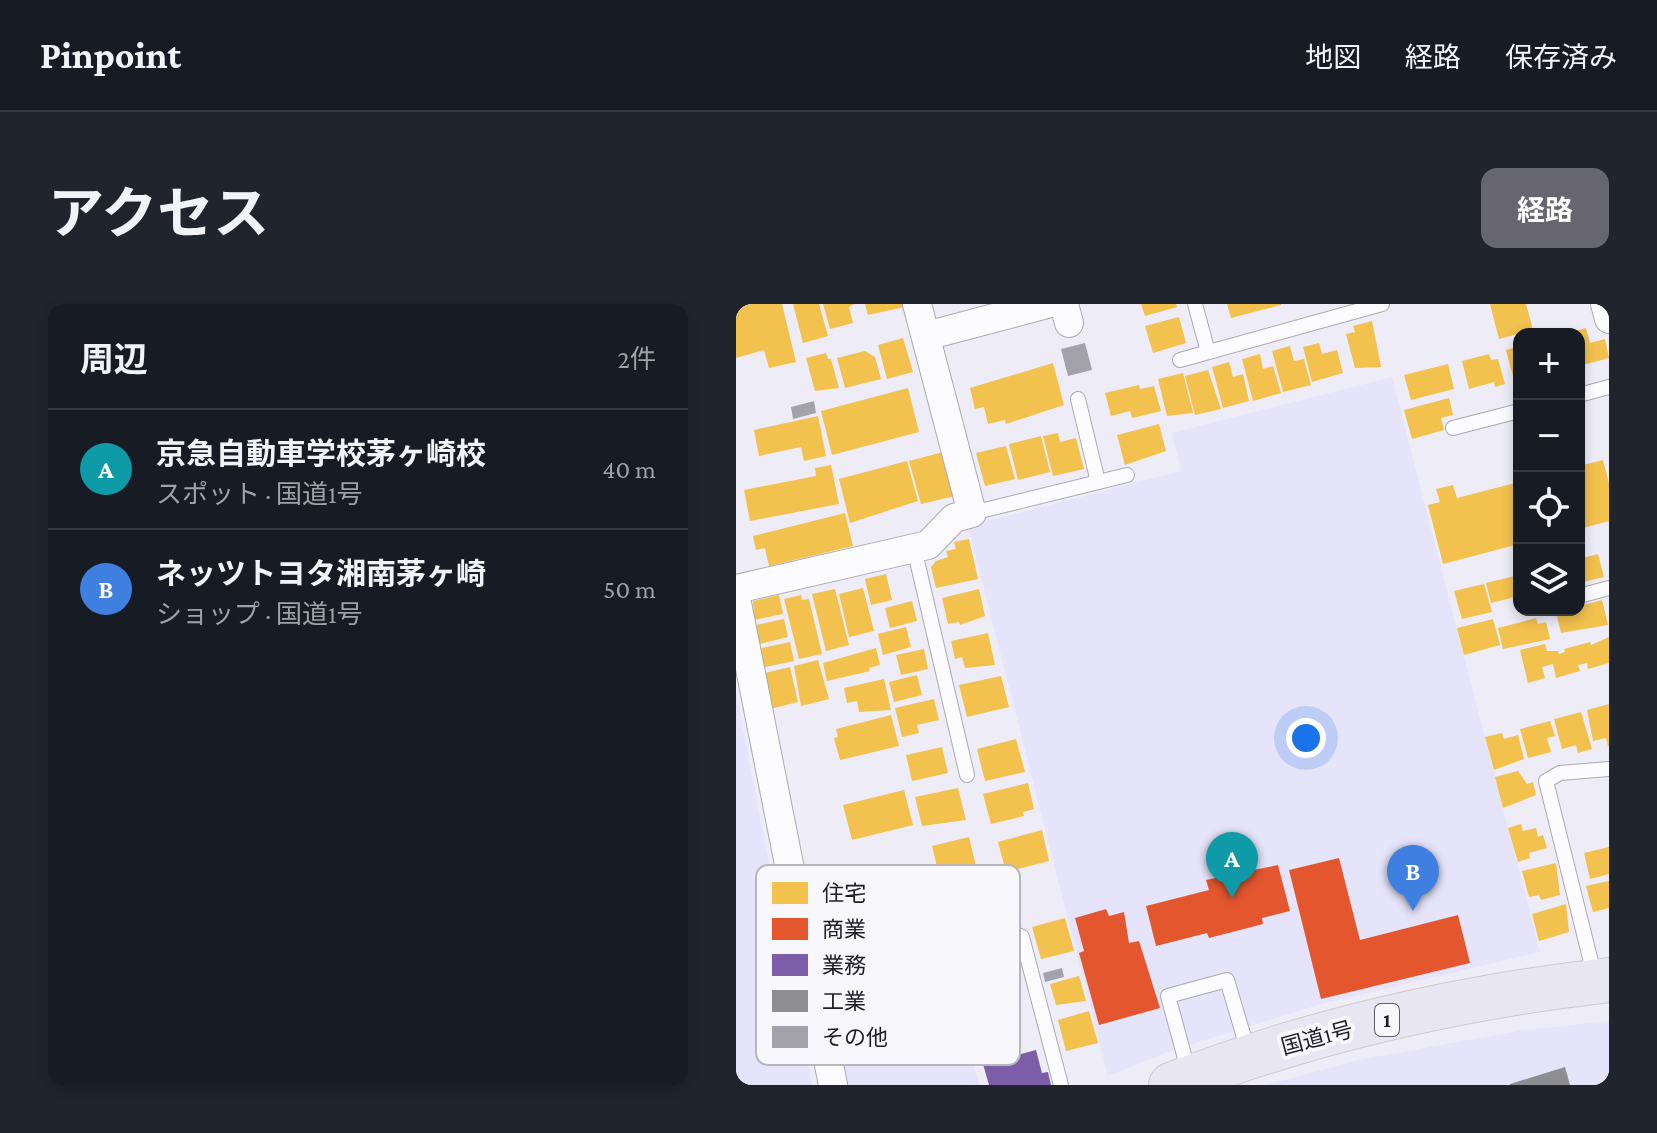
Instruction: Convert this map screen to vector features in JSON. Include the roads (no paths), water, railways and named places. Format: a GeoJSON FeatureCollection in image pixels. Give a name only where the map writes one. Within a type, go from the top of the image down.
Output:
{"type":"FeatureCollection","features":[{"type":"Feature","properties":{"kind":"highway","name":"国道1号"},"geometry":{"type":"LineString","coordinates":[[1180,1081],[1337,1031],[1602,981]]}},
{"type":"Feature","properties":{"kind":"street"},"geometry":{"type":"LineString","coordinates":[[736,589],[928,545],[954,518],[972,513],[917,304]]}},
{"type":"Feature","properties":{"kind":"street"},"geometry":{"type":"LineString","coordinates":[[926,336],[1047,304]]}},
{"type":"Feature","properties":{"kind":"street"},"geometry":{"type":"LineString","coordinates":[[1605,304],[1609,319]]}},
{"type":"Feature","properties":{"kind":"street"},"geometry":{"type":"LineString","coordinates":[[736,598],[789,865]]}},
{"type":"Feature","properties":{"kind":"street"},"geometry":{"type":"LineString","coordinates":[[829,1065],[833,1085]]}},
{"type":"Feature","properties":{"kind":"lane"},"geometry":{"type":"LineString","coordinates":[[1195,304],[1208,352]]}},
{"type":"Feature","properties":{"kind":"lane"},"geometry":{"type":"LineString","coordinates":[[1180,360],[1382,304]]}},
{"type":"Feature","properties":{"kind":"lane"},"geometry":{"type":"LineString","coordinates":[[1585,393],[1609,387]]}},
{"type":"Feature","properties":{"kind":"lane"},"geometry":{"type":"LineString","coordinates":[[1078,399],[1098,482]]}},
{"type":"Feature","properties":{"kind":"lane"},"geometry":{"type":"LineString","coordinates":[[1453,428],[1513,413]]}},
{"type":"Feature","properties":{"kind":"lane"},"geometry":{"type":"LineString","coordinates":[[972,513],[1127,475]]}},
{"type":"Feature","properties":{"kind":"lane"},"geometry":{"type":"LineString","coordinates":[[914,548],[967,775]]}},
{"type":"Feature","properties":{"kind":"lane"},"geometry":{"type":"LineString","coordinates":[[1585,594],[1609,588]]}},
{"type":"Feature","properties":{"kind":"lane"},"geometry":{"type":"LineString","coordinates":[[1602,981],[1546,781],[1560,773],[1609,769]]}},
{"type":"Feature","properties":{"kind":"lane"},"geometry":{"type":"LineString","coordinates":[[1020,936],[1061,1085]]}},
{"type":"Feature","properties":{"kind":"lane"},"geometry":{"type":"LineString","coordinates":[[1180,1081],[1168,996],[1227,980],[1250,1057]]}},
{"type":"Feature","properties":{"kind":"place","name":"京急自動車学校茅ヶ崎校"},"geometry":{"type":"Point","coordinates":[1232,898]}},
{"type":"Feature","properties":{"kind":"place","name":"ネッツトヨタ湘南茅ヶ崎"},"geometry":{"type":"Point","coordinates":[1413,911]}}]}
